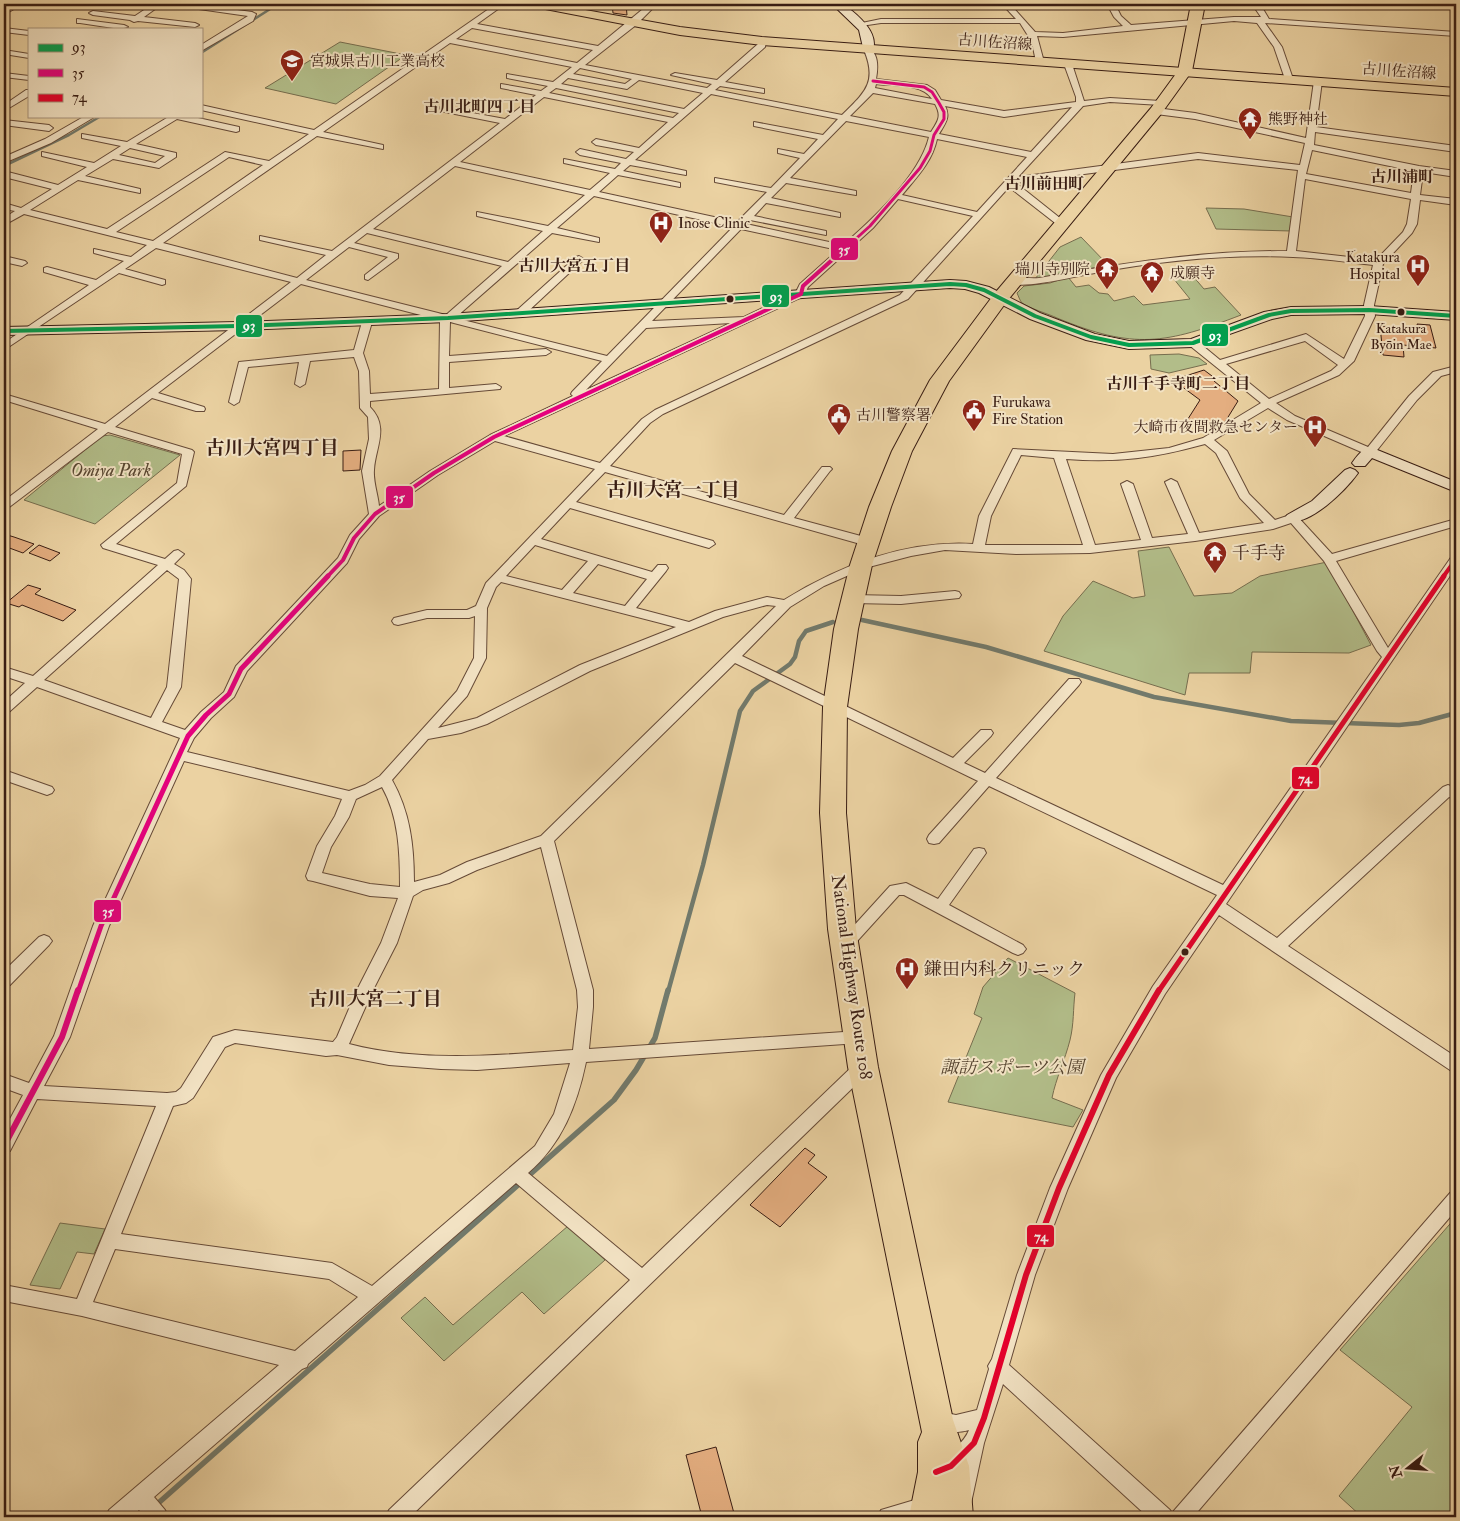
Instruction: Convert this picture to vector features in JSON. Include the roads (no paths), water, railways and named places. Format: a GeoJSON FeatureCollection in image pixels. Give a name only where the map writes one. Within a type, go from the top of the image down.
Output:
{"type":"FeatureCollection","features":[{"type":"Feature","properties":{"kind":"highway","name":"National Highway Route 108"},"geometry":{"type":"LineString","coordinates":[[942,1514],[954,1460],[936,1420],[863,1067],[844,946],[833,813],[835,707],[846,629],[868,542],[902,451],[940,380],[1008,290],[1159,107],[1185,71],[1196,13]]}},
{"type":"Feature","properties":{"kind":"main road","name":"古川佐沼線"},"geometry":{"type":"LineString","coordinates":[[535,4],[633,23],[762,42],[1456,92]]}},
{"type":"Feature","properties":{"kind":"street"},"geometry":{"type":"LineString","coordinates":[[4,12],[18,4]]}},
{"type":"Feature","properties":{"kind":"street"},"geometry":{"type":"LineString","coordinates":[[80,21],[122,28],[158,4]]}},
{"type":"Feature","properties":{"kind":"street"},"geometry":{"type":"LineString","coordinates":[[178,4],[252,14],[250,19],[202,48]]}},
{"type":"Feature","properties":{"kind":"street"},"geometry":{"type":"LineString","coordinates":[[4,347],[133,260],[501,4]]}},
{"type":"Feature","properties":{"kind":"street"},"geometry":{"type":"LineString","coordinates":[[4,506],[507,122],[633,23],[653,4]]}},
{"type":"Feature","properties":{"kind":"street"},"geometry":{"type":"LineString","coordinates":[[570,400],[825,138],[872,86],[874,64],[861,24],[836,4]]}},
{"type":"Feature","properties":{"kind":"street"},"geometry":{"type":"LineString","coordinates":[[1006,4],[1034,34],[1040,62]]}},
{"type":"Feature","properties":{"kind":"street"},"geometry":{"type":"LineString","coordinates":[[1111,4],[1118,17],[1129,28]]}},
{"type":"Feature","properties":{"kind":"street"},"geometry":{"type":"LineString","coordinates":[[1256,4],[1262,20],[1278,47],[1289,79]]}},
{"type":"Feature","properties":{"kind":"street"},"geometry":{"type":"LineString","coordinates":[[93,12],[195,25]]}},
{"type":"Feature","properties":{"kind":"street"},"geometry":{"type":"LineString","coordinates":[[1034,34],[1063,35],[1129,28],[1196,13],[1262,20],[1456,34]]}},
{"type":"Feature","properties":{"kind":"street"},"geometry":{"type":"LineString","coordinates":[[861,24],[881,21],[1023,21]]}},
{"type":"Feature","properties":{"kind":"street"},"geometry":{"type":"LineString","coordinates":[[470,25],[599,50]]}},
{"type":"Feature","properties":{"kind":"street"},"geometry":{"type":"LineString","coordinates":[[4,30],[28,33]]}},
{"type":"Feature","properties":{"kind":"street"},"geometry":{"type":"LineString","coordinates":[[448,40],[1033,155]]}},
{"type":"Feature","properties":{"kind":"street"},"geometry":{"type":"LineString","coordinates":[[444,392],[444,322],[594,194],[762,45],[762,42]]}},
{"type":"Feature","properties":{"kind":"street"},"geometry":{"type":"LineString","coordinates":[[4,52],[28,56]]}},
{"type":"Feature","properties":{"kind":"street"},"geometry":{"type":"LineString","coordinates":[[179,755],[350,796],[385,779],[426,735],[462,692],[480,658],[482,608],[490,586],[535,541],[646,421],[659,412],[904,297],[1080,104],[1080,97],[1068,64]]}},
{"type":"Feature","properties":{"kind":"street"},"geometry":{"type":"LineString","coordinates":[[4,75],[28,78]]}},
{"type":"Feature","properties":{"kind":"street"},"geometry":{"type":"LineString","coordinates":[[676,75],[761,91]]}},
{"type":"Feature","properties":{"kind":"street"},"geometry":{"type":"LineString","coordinates":[[510,76],[686,112]]}},
{"type":"Feature","properties":{"kind":"street"},"geometry":{"type":"LineString","coordinates":[[566,76],[627,87],[637,78]]}},
{"type":"Feature","properties":{"kind":"street"},"geometry":{"type":"LineString","coordinates":[[1291,254],[1302,172],[1310,144],[1318,81]]}},
{"type":"Feature","properties":{"kind":"street"},"geometry":{"type":"LineString","coordinates":[[801,294],[803,286],[870,226],[920,168],[930,151],[934,135],[944,120],[944,112],[932,92],[920,85],[872,86]]}},
{"type":"Feature","properties":{"kind":"street"},"geometry":{"type":"LineString","coordinates":[[504,86],[675,121]]}},
{"type":"Feature","properties":{"kind":"street"},"geometry":{"type":"LineString","coordinates":[[872,86],[939,103],[1004,114],[1110,100],[1159,107],[1419,169],[1456,174]]}},
{"type":"Feature","properties":{"kind":"street"},"geometry":{"type":"LineString","coordinates":[[4,109],[28,93]]}},
{"type":"Feature","properties":{"kind":"street"},"geometry":{"type":"LineString","coordinates":[[4,98],[28,101]]}},
{"type":"Feature","properties":{"kind":"street"},"geometry":{"type":"LineString","coordinates":[[202,108],[380,147]]}},
{"type":"Feature","properties":{"kind":"street"},"geometry":{"type":"LineString","coordinates":[[443,108],[507,122]]}},
{"type":"Feature","properties":{"kind":"street"},"geometry":{"type":"LineString","coordinates":[[4,160],[48,141],[88,118]]}},
{"type":"Feature","properties":{"kind":"street"},"geometry":{"type":"LineString","coordinates":[[4,222],[173,118]]}},
{"type":"Feature","properties":{"kind":"street"},"geometry":{"type":"LineString","coordinates":[[185,118],[236,129]]}},
{"type":"Feature","properties":{"kind":"street"},"geometry":{"type":"LineString","coordinates":[[4,122],[49,128]]}},
{"type":"Feature","properties":{"kind":"street"},"geometry":{"type":"LineString","coordinates":[[757,124],[825,138]]}},
{"type":"Feature","properties":{"kind":"street"},"geometry":{"type":"LineString","coordinates":[[1312,129],[1456,149]]}},
{"type":"Feature","properties":{"kind":"street"},"geometry":{"type":"LineString","coordinates":[[85,136],[173,155],[156,166],[112,156]]}},
{"type":"Feature","properties":{"kind":"street"},"geometry":{"type":"LineString","coordinates":[[596,142],[642,151]]}},
{"type":"Feature","properties":{"kind":"street"},"geometry":{"type":"LineString","coordinates":[[580,152],[683,173]]}},
{"type":"Feature","properties":{"kind":"street"},"geometry":{"type":"LineString","coordinates":[[781,152],[807,156]]}},
{"type":"Feature","properties":{"kind":"street"},"geometry":{"type":"LineString","coordinates":[[45,154],[95,166]]}},
{"type":"Feature","properties":{"kind":"street"},"geometry":{"type":"LineString","coordinates":[[108,233],[228,154],[270,164]]}},
{"type":"Feature","properties":{"kind":"street"},"geometry":{"type":"LineString","coordinates":[[1010,181],[1198,156],[1302,172],[1416,198],[1456,202]]}},
{"type":"Feature","properties":{"kind":"street"},"geometry":{"type":"LineString","coordinates":[[567,160],[677,185]]}},
{"type":"Feature","properties":{"kind":"street"},"geometry":{"type":"LineString","coordinates":[[453,163],[846,249]]}},
{"type":"Feature","properties":{"kind":"street"},"geometry":{"type":"LineString","coordinates":[[978,547],[985,516],[1017,450],[1059,456],[1120,457],[1169,451],[1207,440],[1268,403],[1334,373],[1350,359],[1370,316],[1369,310],[1378,263],[1408,233],[1412,224],[1419,169]]}},
{"type":"Feature","properties":{"kind":"street"},"geometry":{"type":"LineString","coordinates":[[4,174],[60,188]]}},
{"type":"Feature","properties":{"kind":"street"},"geometry":{"type":"LineString","coordinates":[[77,177],[137,191]]}},
{"type":"Feature","properties":{"kind":"street"},"geometry":{"type":"LineString","coordinates":[[718,180],[773,191]]}},
{"type":"Feature","properties":{"kind":"street"},"geometry":{"type":"LineString","coordinates":[[784,180],[853,193]]}},
{"type":"Feature","properties":{"kind":"street"},"geometry":{"type":"LineString","coordinates":[[1010,181],[1062,224]]}},
{"type":"Feature","properties":{"kind":"street"},"geometry":{"type":"LineString","coordinates":[[896,196],[979,215]]}},
{"type":"Feature","properties":{"kind":"street"},"geometry":{"type":"LineString","coordinates":[[765,200],[837,216]]}},
{"type":"Feature","properties":{"kind":"street"},"geometry":{"type":"LineString","coordinates":[[4,206],[610,360]]}},
{"type":"Feature","properties":{"kind":"street"},"geometry":{"type":"LineString","coordinates":[[480,214],[596,240]]}},
{"type":"Feature","properties":{"kind":"street"},"geometry":{"type":"LineString","coordinates":[[748,217],[823,233]]}},
{"type":"Feature","properties":{"kind":"street"},"geometry":{"type":"LineString","coordinates":[[365,230],[510,266]]}},
{"type":"Feature","properties":{"kind":"street"},"geometry":{"type":"LineString","coordinates":[[263,238],[332,254]]}},
{"type":"Feature","properties":{"kind":"street"},"geometry":{"type":"LineString","coordinates":[[346,244],[395,256],[368,277]]}},
{"type":"Feature","properties":{"kind":"street"},"geometry":{"type":"LineString","coordinates":[[97,250],[133,260]]}},
{"type":"Feature","properties":{"kind":"street"},"geometry":{"type":"LineString","coordinates":[[4,331],[238,326],[448,318],[663,305],[950,284],[1008,290],[1036,281],[1169,258],[1291,254],[1378,263]]}},
{"type":"Feature","properties":{"kind":"street"},"geometry":{"type":"LineString","coordinates":[[4,259],[22,263]]}},
{"type":"Feature","properties":{"kind":"street"},"geometry":{"type":"LineString","coordinates":[[519,314],[579,259]]}},
{"type":"Feature","properties":{"kind":"street"},"geometry":{"type":"LineString","coordinates":[[47,270],[98,284]]}},
{"type":"Feature","properties":{"kind":"street"},"geometry":{"type":"LineString","coordinates":[[117,270],[162,282]]}},
{"type":"Feature","properties":{"kind":"street"},"geometry":{"type":"LineString","coordinates":[[1008,290],[1018,308],[1058,326],[1111,342],[1148,346],[1193,343],[1269,315],[1291,310],[1369,310],[1456,316]]}},
{"type":"Feature","properties":{"kind":"street"},"geometry":{"type":"LineString","coordinates":[[4,1146],[62,1037],[101,926],[188,736],[206,715],[229,694],[241,670],[343,560],[354,538],[375,514],[434,474],[494,437],[801,294]]}},
{"type":"Feature","properties":{"kind":"street"},"geometry":{"type":"LineString","coordinates":[[643,325],[750,318]]}},
{"type":"Feature","properties":{"kind":"street"},"geometry":{"type":"LineString","coordinates":[[366,322],[358,353],[364,371],[365,408],[373,416],[375,439],[368,471],[375,514]]}},
{"type":"Feature","properties":{"kind":"street"},"geometry":{"type":"LineString","coordinates":[[1220,363],[1306,337],[1344,364]]}},
{"type":"Feature","properties":{"kind":"street"},"geometry":{"type":"LineString","coordinates":[[1193,343],[1268,403],[1360,463],[1456,487]]}},
{"type":"Feature","properties":{"kind":"street"},"geometry":{"type":"LineString","coordinates":[[444,359],[546,352]]}},
{"type":"Feature","properties":{"kind":"street"},"geometry":{"type":"LineString","coordinates":[[234,402],[243,364],[358,353]]}},
{"type":"Feature","properties":{"kind":"street"},"geometry":{"type":"LineString","coordinates":[[300,384],[305,358]]}},
{"type":"Feature","properties":{"kind":"street"},"geometry":{"type":"LineString","coordinates":[[350,796],[342,817],[324,846],[313,876],[370,890],[407,893],[418,886],[444,879],[472,866],[546,840],[786,604],[820,583],[861,565],[911,552],[945,546],[1016,550],[1090,549],[1195,537],[1273,525],[1309,512],[1320,504],[1360,463],[1413,398],[1431,380],[1444,371],[1456,369]]}},
{"type":"Feature","properties":{"kind":"street"},"geometry":{"type":"LineString","coordinates":[[365,398],[496,388]]}},
{"type":"Feature","properties":{"kind":"street"},"geometry":{"type":"LineString","coordinates":[[150,394],[200,409]]}},
{"type":"Feature","properties":{"kind":"street"},"geometry":{"type":"LineString","coordinates":[[4,397],[188,452],[182,484],[107,545],[166,565],[179,571],[185,579],[174,687],[154,724]]}},
{"type":"Feature","properties":{"kind":"street"},"geometry":{"type":"LineString","coordinates":[[494,437],[868,542]]}},
{"type":"Feature","properties":{"kind":"street"},"geometry":{"type":"LineString","coordinates":[[1207,440],[1221,452],[1244,496],[1273,525]]}},
{"type":"Feature","properties":{"kind":"street"},"geometry":{"type":"LineString","coordinates":[[1059,456],[1090,549]]}},
{"type":"Feature","properties":{"kind":"street"},"geometry":{"type":"LineString","coordinates":[[787,519],[826,468]]}},
{"type":"Feature","properties":{"kind":"street"},"geometry":{"type":"LineString","coordinates":[[1171,482],[1195,537]]}},
{"type":"Feature","properties":{"kind":"street"},"geometry":{"type":"LineString","coordinates":[[1127,484],[1148,543]]}},
{"type":"Feature","properties":{"kind":"street"},"geometry":{"type":"LineString","coordinates":[[569,504],[710,544]]}},
{"type":"Feature","properties":{"kind":"street"},"geometry":{"type":"LineString","coordinates":[[1293,518],[1329,559],[1383,651],[1390,657]]}},
{"type":"Feature","properties":{"kind":"street"},"geometry":{"type":"LineString","coordinates":[[1329,559],[1456,522]]}},
{"type":"Feature","properties":{"kind":"street"},"geometry":{"type":"LineString","coordinates":[[535,541],[596,559],[659,573],[628,610]]}},
{"type":"Feature","properties":{"kind":"street"},"geometry":{"type":"LineString","coordinates":[[4,708],[178,554]]}},
{"type":"Feature","properties":{"kind":"street"},"geometry":{"type":"LineString","coordinates":[[565,594],[596,559]]}},
{"type":"Feature","properties":{"kind":"street"},"geometry":{"type":"LineString","coordinates":[[888,1517],[942,1514],[954,1460],[984,1418],[997,1366],[1026,1275],[1055,1197],[1109,1075],[1159,990],[1456,559]]}},
{"type":"Feature","properties":{"kind":"street"},"geometry":{"type":"LineString","coordinates":[[500,578],[690,626]]}},
{"type":"Feature","properties":{"kind":"street"},"geometry":{"type":"LineString","coordinates":[[853,599],[901,600],[955,595]]}},
{"type":"Feature","properties":{"kind":"street"},"geometry":{"type":"LineString","coordinates":[[426,735],[461,728],[482,721],[585,668],[719,614],[768,601],[786,604]]}},
{"type":"Feature","properties":{"kind":"street"},"geometry":{"type":"LineString","coordinates":[[404,617],[427,614],[469,614],[482,608]]}},
{"type":"Feature","properties":{"kind":"street"},"geometry":{"type":"LineString","coordinates":[[734,657],[988,780],[1222,899],[1278,946],[1456,1065]]}},
{"type":"Feature","properties":{"kind":"street"},"geometry":{"type":"LineString","coordinates":[[4,671],[188,736]]}},
{"type":"Feature","properties":{"kind":"street"},"geometry":{"type":"LineString","coordinates":[[934,839],[1074,682]]}},
{"type":"Feature","properties":{"kind":"street"},"geometry":{"type":"LineString","coordinates":[[955,764],[986,733]]}},
{"type":"Feature","properties":{"kind":"street"},"geometry":{"type":"LineString","coordinates":[[4,775],[47,790]]}},
{"type":"Feature","properties":{"kind":"street"},"geometry":{"type":"LineString","coordinates":[[337,1048],[343,1041],[365,990],[389,943],[407,893],[407,849],[402,824],[391,789],[385,779]]}},
{"type":"Feature","properties":{"kind":"street"},"geometry":{"type":"LineString","coordinates":[[1278,946],[1448,790],[1456,794]]}},
{"type":"Feature","properties":{"kind":"street"},"geometry":{"type":"LineString","coordinates":[[116,1517],[151,1509],[300,1362],[374,1297],[522,1178],[555,1132],[581,1055],[587,1010],[585,990],[546,840]]}},
{"type":"Feature","properties":{"kind":"street"},"geometry":{"type":"LineString","coordinates":[[940,907],[979,853]]}},
{"type":"Feature","properties":{"kind":"street"},"geometry":{"type":"LineString","coordinates":[[844,946],[895,890],[906,888],[1018,949]]}},
{"type":"Feature","properties":{"kind":"street"},"geometry":{"type":"LineString","coordinates":[[4,981],[44,941]]}},
{"type":"Feature","properties":{"kind":"street"},"geometry":{"type":"LineString","coordinates":[[4,1081],[34,1092],[167,1100],[180,1098],[187,1093],[218,1042],[235,1036],[326,1049],[337,1048],[363,1056],[415,1061],[477,1063],[859,1037]]}},
{"type":"Feature","properties":{"kind":"street"},"geometry":{"type":"LineString","coordinates":[[396,1517],[863,1067]]}},
{"type":"Feature","properties":{"kind":"street"},"geometry":{"type":"LineString","coordinates":[[82,1308],[167,1100]]}},
{"type":"Feature","properties":{"kind":"street"},"geometry":{"type":"LineString","coordinates":[[522,1178],[642,1280]]}},
{"type":"Feature","properties":{"kind":"street"},"geometry":{"type":"LineString","coordinates":[[1180,1517],[1456,1198]]}},
{"type":"Feature","properties":{"kind":"street"},"geometry":{"type":"LineString","coordinates":[[110,1240],[332,1271],[374,1297]]}},
{"type":"Feature","properties":{"kind":"street"},"geometry":{"type":"LineString","coordinates":[[4,1293],[82,1308],[300,1362]]}},
{"type":"Feature","properties":{"kind":"street"},"geometry":{"type":"LineString","coordinates":[[997,1366],[1163,1517]]}},
{"type":"Feature","properties":{"kind":"street"},"geometry":{"type":"LineString","coordinates":[[936,1420],[956,1424],[984,1418]]}},
{"type":"Feature","properties":{"kind":"waterway"},"geometry":{"type":"LineString","coordinates":[[202,52],[278,4]]}},
{"type":"Feature","properties":{"kind":"waterway"},"geometry":{"type":"LineString","coordinates":[[4,166],[69,135],[98,118]]}},
{"type":"Feature","properties":{"kind":"waterway"},"geometry":{"type":"LineString","coordinates":[[862,620],[986,647],[1154,697],[1291,721],[1399,725],[1419,723],[1456,713]]}},
{"type":"Feature","properties":{"kind":"waterway"},"geometry":{"type":"LineString","coordinates":[[668,992],[703,865],[740,711],[753,691],[790,664],[795,657],[799,641],[806,631],[833,622]]}},
{"type":"Feature","properties":{"kind":"waterway"},"geometry":{"type":"LineString","coordinates":[[155,1506],[614,1100],[636,1070],[655,1038],[668,990]]}},
{"type":"Feature","properties":{"kind":"place","name":"宮城県古川工業高校"},"geometry":{"type":"Point","coordinates":[292,82]}},
{"type":"Feature","properties":{"kind":"place","name":"熊野神社"},"geometry":{"type":"Point","coordinates":[1250,140]}},
{"type":"Feature","properties":{"kind":"place","name":"Inose Clinic"},"geometry":{"type":"Point","coordinates":[661,244]}},
{"type":"Feature","properties":{"kind":"place","name":"Katakura Hospital"},"geometry":{"type":"Point","coordinates":[1418,287]}},
{"type":"Feature","properties":{"kind":"place","name":"瑞川寺別院"},"geometry":{"type":"Point","coordinates":[1107,290]}},
{"type":"Feature","properties":{"kind":"place","name":"成願寺"},"geometry":{"type":"Point","coordinates":[1152,294]}},
{"type":"Feature","properties":{"kind":"place","name":"Katakura Byōin Mae"},"geometry":{"type":"Point","coordinates":[1401,312]}},
{"type":"Feature","properties":{"kind":"place","name":"Furukawa Fire Station"},"geometry":{"type":"Point","coordinates":[974,432]}},
{"type":"Feature","properties":{"kind":"place","name":"古川警察署"},"geometry":{"type":"Point","coordinates":[839,436]}},
{"type":"Feature","properties":{"kind":"place","name":"大崎市夜間救急センター"},"geometry":{"type":"Point","coordinates":[1315,448]}},
{"type":"Feature","properties":{"kind":"place","name":"千手寺"},"geometry":{"type":"Point","coordinates":[1215,574]}},
{"type":"Feature","properties":{"kind":"place","name":"鎌田内科クリニック"},"geometry":{"type":"Point","coordinates":[907,990]}},
{"type":"Feature","properties":{"kind":"district","name":"古川北町四丁目"},"geometry":{"type":"Point","coordinates":[479,106]}},
{"type":"Feature","properties":{"kind":"district","name":"古川浦町"},"geometry":{"type":"Point","coordinates":[1402,176]}},
{"type":"Feature","properties":{"kind":"district","name":"古川前田町"},"geometry":{"type":"Point","coordinates":[1044,183]}},
{"type":"Feature","properties":{"kind":"district","name":"古川大宮五丁目"},"geometry":{"type":"Point","coordinates":[574,265]}},
{"type":"Feature","properties":{"kind":"district","name":"古川千手寺町二丁目"},"geometry":{"type":"Point","coordinates":[1178,383]}},
{"type":"Feature","properties":{"kind":"district","name":"古川大宮四丁目"},"geometry":{"type":"Point","coordinates":[272,447]}},
{"type":"Feature","properties":{"kind":"district","name":"古川大宮一丁目"},"geometry":{"type":"Point","coordinates":[673,489]}},
{"type":"Feature","properties":{"kind":"district","name":"古川大宮二丁目"},"geometry":{"type":"Point","coordinates":[375,998]}},
{"type":"Feature","properties":{"kind":"park label","name":"Omiya Park"},"geometry":{"type":"Point","coordinates":[111,470]}},
{"type":"Feature","properties":{"kind":"park label","name":"諏訪スポーツ公園"},"geometry":{"type":"Point","coordinates":[1012,1067]}}]}
